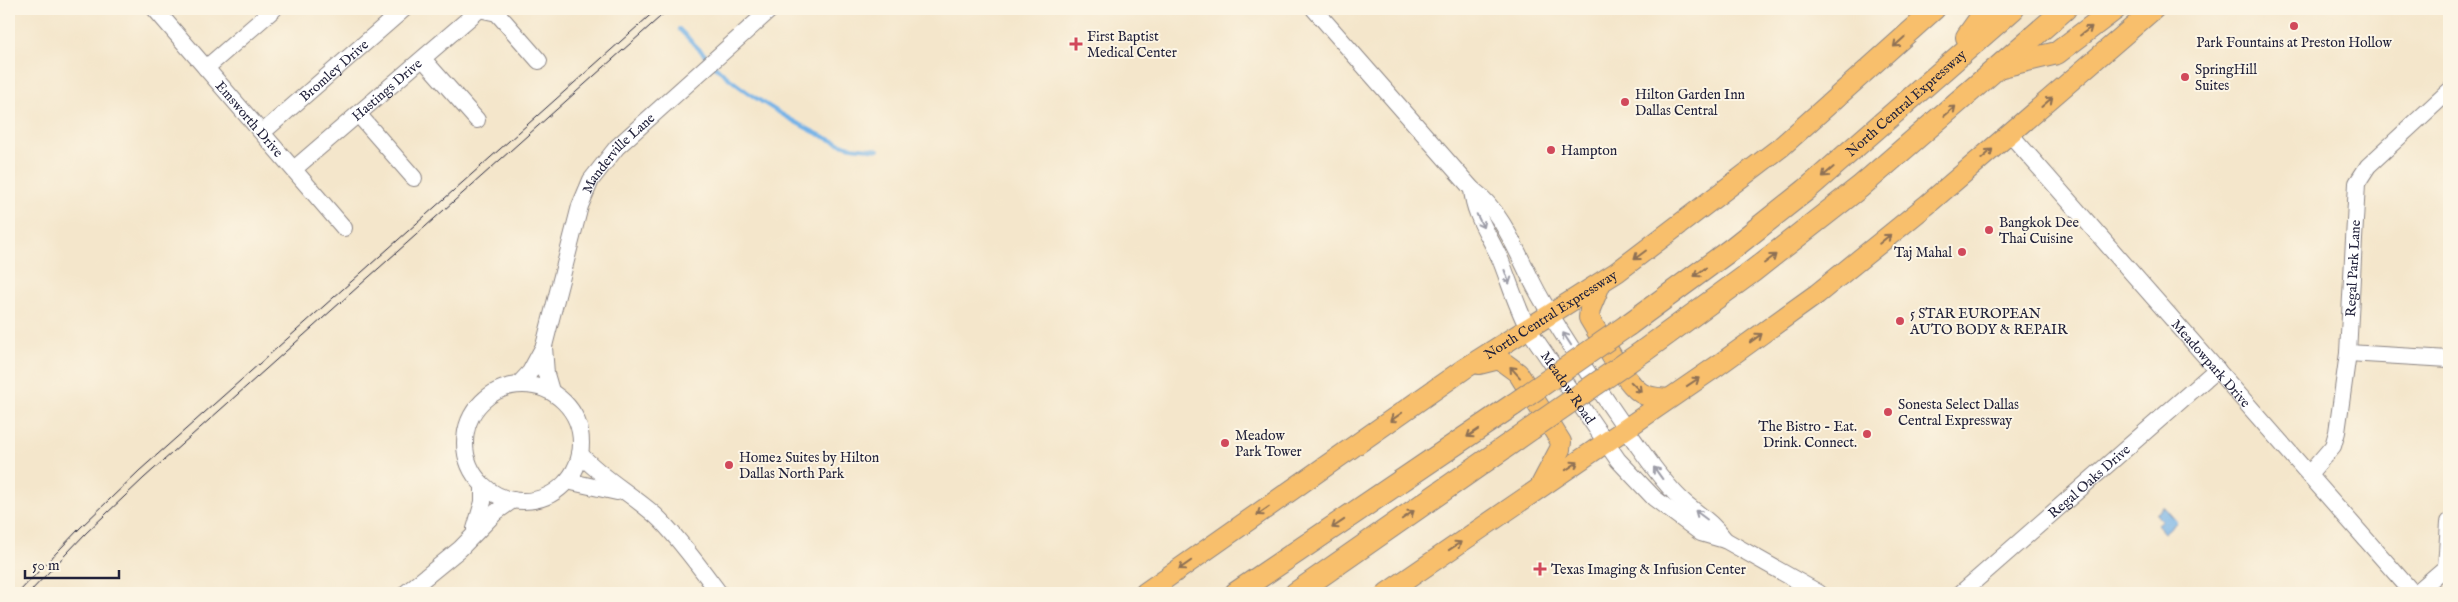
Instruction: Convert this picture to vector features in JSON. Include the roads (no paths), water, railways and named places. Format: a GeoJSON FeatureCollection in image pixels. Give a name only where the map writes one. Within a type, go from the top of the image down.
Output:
{"type":"FeatureCollection","features":[{"type":"Feature","properties":{"kind":"highway"},"geometry":{"type":"LineString","coordinates":[[1943,70],[1987,9]]}},
{"type":"Feature","properties":{"kind":"highway","name":"North Central Expressway"},"geometry":{"type":"LineString","coordinates":[[1236,593],[1513,405],[1628,325],[1733,248],[1806,190],[2013,9]]}},
{"type":"Feature","properties":{"kind":"highway"},"geometry":{"type":"LineString","coordinates":[[1296,593],[1646,350],[1746,276],[1826,215],[2065,9]]}},
{"type":"Feature","properties":{"kind":"highway"},"geometry":{"type":"LineString","coordinates":[[2000,66],[2057,53],[2115,9]]}},
{"type":"Feature","properties":{"kind":"main road","name":"North Central Expressway"},"geometry":{"type":"LineString","coordinates":[[1145,593],[1464,369],[1600,285],[1774,152],[1935,9]]}},
{"type":"Feature","properties":{"kind":"main road"},"geometry":{"type":"LineString","coordinates":[[1387,593],[1606,443],[1817,294],[2010,134],[2154,9]]}},
{"type":"Feature","properties":{"kind":"main road"},"geometry":{"type":"LineString","coordinates":[[1600,285],[1590,309],[1589,318],[1630,382],[1648,397],[1668,399]]}},
{"type":"Feature","properties":{"kind":"main road"},"geometry":{"type":"LineString","coordinates":[[1464,369],[1489,360],[1499,360],[1508,364],[1518,373],[1557,434],[1561,442],[1560,449],[1539,489]]}},
{"type":"Feature","properties":{"kind":"street","name":"Emsworth Drive"},"geometry":{"type":"LineString","coordinates":[[155,9],[344,228]]}},
{"type":"Feature","properties":{"kind":"street"},"geometry":{"type":"LineString","coordinates":[[206,68],[274,9]]}},
{"type":"Feature","properties":{"kind":"street","name":"Bromley Drive"},"geometry":{"type":"LineString","coordinates":[[263,132],[404,9]]}},
{"type":"Feature","properties":{"kind":"street","name":"Hastings Drive"},"geometry":{"type":"LineString","coordinates":[[294,169],[480,9],[497,14],[539,61]]}},
{"type":"Feature","properties":{"kind":"street","name":"Manderville Lane"},"geometry":{"type":"LineString","coordinates":[[518,385],[530,372],[544,346],[580,206],[591,180],[617,147],[771,9]]}},
{"type":"Feature","properties":{"kind":"street","name":"Meadow Road"},"geometry":{"type":"LineString","coordinates":[[1314,9],[1472,189],[1485,199],[1502,223],[1552,315],[1626,428],[1666,484],[1684,502],[1713,524],[1725,540]]}},
{"type":"Feature","properties":{"kind":"street"},"geometry":{"type":"LineString","coordinates":[[423,59],[477,120]]}},
{"type":"Feature","properties":{"kind":"street","name":"Regal Park Lane"},"geometry":{"type":"LineString","coordinates":[[2309,474],[2333,446],[2338,432],[2348,353],[2357,183],[2368,166],[2449,91]]}},
{"type":"Feature","properties":{"kind":"street"},"geometry":{"type":"LineString","coordinates":[[358,114],[414,178]]}},
{"type":"Feature","properties":{"kind":"street","name":"Meadowpark Drive"},"geometry":{"type":"LineString","coordinates":[[2010,134],[2414,593]]}},
{"type":"Feature","properties":{"kind":"street","name":"Meadow Road"},"geometry":{"type":"LineString","coordinates":[[1472,189],[1473,206],[1501,261],[1521,315],[1529,330],[1606,443],[1629,473],[1680,520],[1701,533],[1725,540],[1819,593]]}},
{"type":"Feature","properties":{"kind":"street","name":"Manderville Lane"},"geometry":{"type":"LineString","coordinates":[[544,346],[546,374],[551,391]]}},
{"type":"Feature","properties":{"kind":"street"},"geometry":{"type":"LineString","coordinates":[[2348,353],[2449,359]]}},
{"type":"Feature","properties":{"kind":"street","name":"Regal Oaks Drive"},"geometry":{"type":"LineString","coordinates":[[1961,593],[2216,369]]}},
{"type":"Feature","properties":{"kind":"street"},"geometry":{"type":"LineString","coordinates":[[518,385],[541,386],[551,391],[574,415],[580,432],[580,454],[567,481],[556,491],[526,502],[495,494],[483,486],[470,468],[465,450],[465,432],[471,415],[482,401],[497,391],[518,385]]}},
{"type":"Feature","properties":{"kind":"street"},"geometry":{"type":"LineString","coordinates":[[580,454],[597,472],[656,516],[704,572],[719,593]]}},
{"type":"Feature","properties":{"kind":"street"},"geometry":{"type":"LineString","coordinates":[[567,481],[603,487],[629,495]]}},
{"type":"Feature","properties":{"kind":"street"},"geometry":{"type":"LineString","coordinates":[[473,536],[483,502],[483,486]]}},
{"type":"Feature","properties":{"kind":"street"},"geometry":{"type":"LineString","coordinates":[[406,593],[473,536],[496,512],[513,500]]}},
{"type":"Feature","properties":{"kind":"street"},"geometry":{"type":"LineString","coordinates":[[2414,593],[2446,567],[2449,522]]}},
{"type":"Feature","properties":{"kind":"water"},"geometry":{"type":"Polygon","coordinates":[[[2164,507],[2177,522],[2164,533],[2157,525],[2162,521],[2156,514],[2164,507]]]}},
{"type":"Feature","properties":{"kind":"waterway"},"geometry":{"type":"LineString","coordinates":[[679,29],[710,60]]}},
{"type":"Feature","properties":{"kind":"waterway"},"geometry":{"type":"LineString","coordinates":[[714,65],[757,99],[812,131],[848,146],[878,150]]}},
{"type":"Feature","properties":{"kind":"tram line"},"geometry":{"type":"LineString","coordinates":[[18,593],[80,528],[139,471],[657,9]]}},
{"type":"Feature","properties":{"kind":"tram line"},"geometry":{"type":"LineString","coordinates":[[29,593],[86,533],[144,478],[669,9]]}},
{"type":"Feature","properties":{"kind":"place","name":"Park Fountains at Preston Hollow"},"geometry":{"type":"Point","coordinates":[2294,26]}},
{"type":"Feature","properties":{"kind":"place","name":"First Baptist Medical Center"},"geometry":{"type":"Point","coordinates":[1076,44]}},
{"type":"Feature","properties":{"kind":"place","name":"SpringHill Suites"},"geometry":{"type":"Point","coordinates":[2185,77]}},
{"type":"Feature","properties":{"kind":"place","name":"Hilton Garden Inn Dallas Central"},"geometry":{"type":"Point","coordinates":[1625,102]}},
{"type":"Feature","properties":{"kind":"place","name":"Hampton"},"geometry":{"type":"Point","coordinates":[1551,150]}},
{"type":"Feature","properties":{"kind":"place","name":"Bangkok Dee Thai Cuisine"},"geometry":{"type":"Point","coordinates":[1989,230]}},
{"type":"Feature","properties":{"kind":"place","name":"Taj Mahal"},"geometry":{"type":"Point","coordinates":[1962,252]}},
{"type":"Feature","properties":{"kind":"place","name":"5 STAR EUROPEAN AUTO BODY & REPAIR"},"geometry":{"type":"Point","coordinates":[1900,321]}},
{"type":"Feature","properties":{"kind":"place","name":"Sonesta Select Dallas Central Expressway"},"geometry":{"type":"Point","coordinates":[1888,412]}},
{"type":"Feature","properties":{"kind":"place","name":"The Bistro - Eat. Drink. Connect."},"geometry":{"type":"Point","coordinates":[1867,434]}},
{"type":"Feature","properties":{"kind":"place","name":"Meadow Park Tower"},"geometry":{"type":"Point","coordinates":[1225,443]}},
{"type":"Feature","properties":{"kind":"place","name":"Home2 Suites by Hilton Dallas North Park"},"geometry":{"type":"Point","coordinates":[729,465]}},
{"type":"Feature","properties":{"kind":"place","name":"Texas Imaging & Infusion Center"},"geometry":{"type":"Point","coordinates":[1540,569]}}]}
